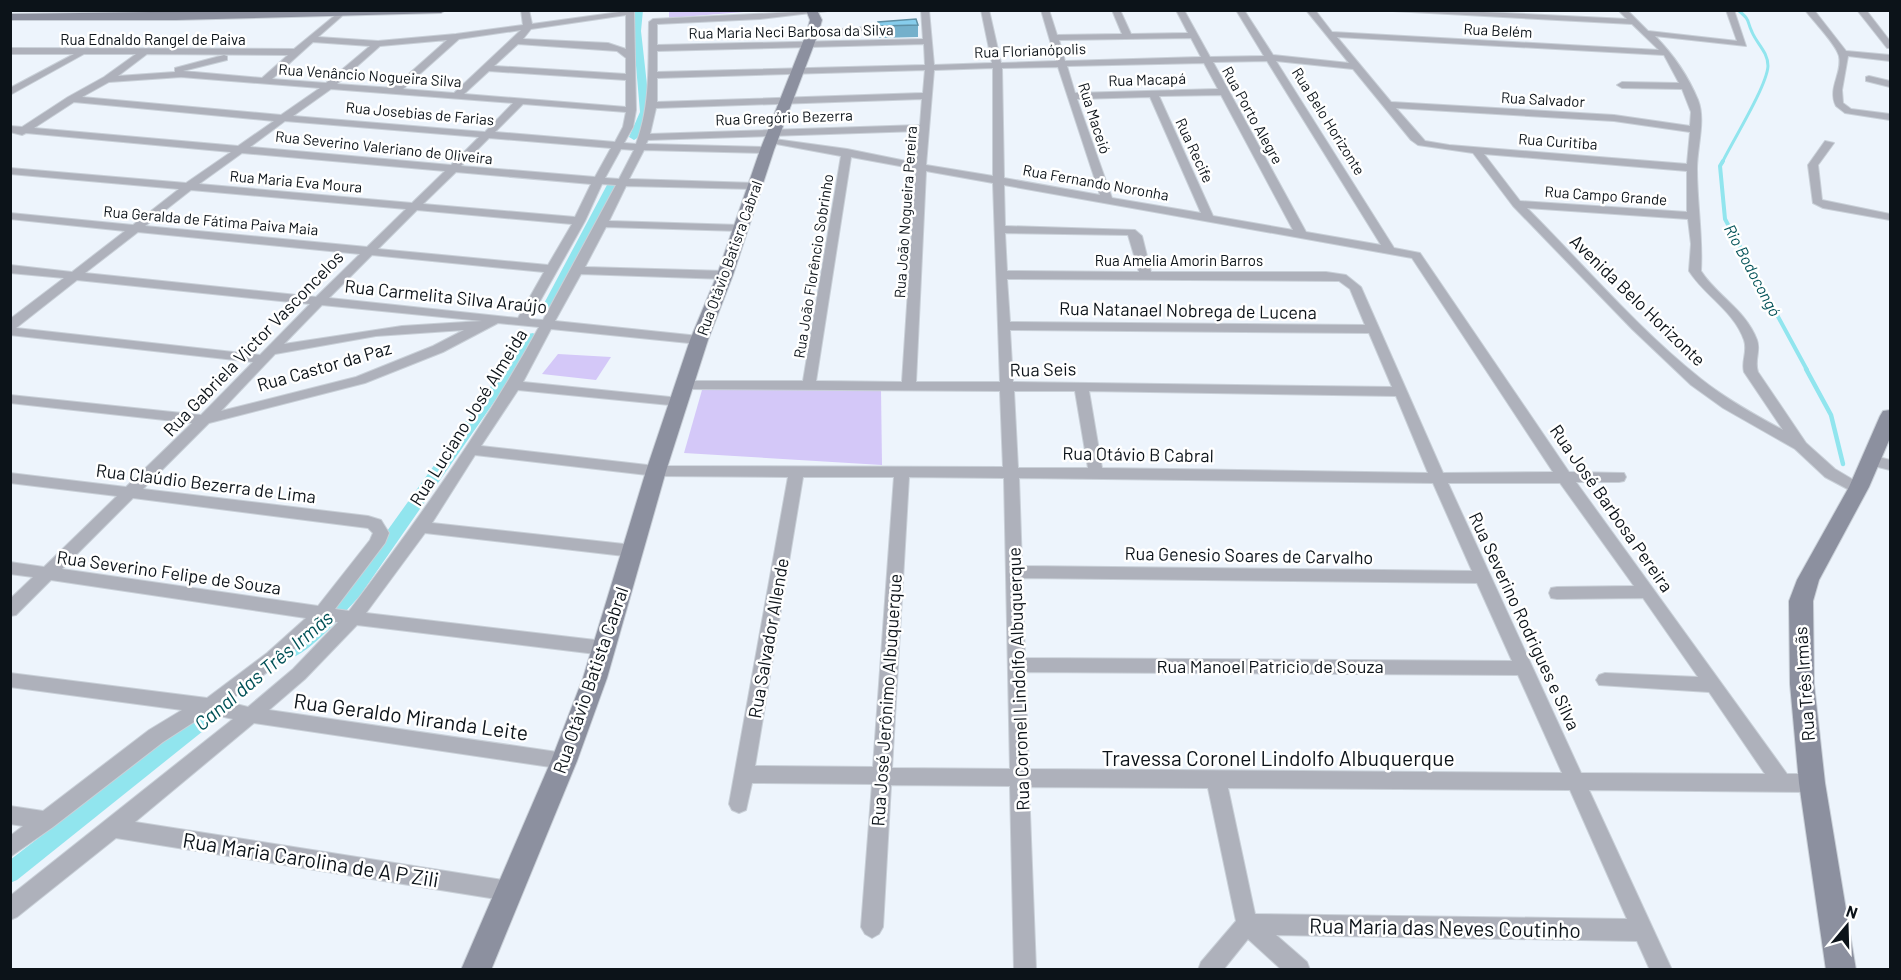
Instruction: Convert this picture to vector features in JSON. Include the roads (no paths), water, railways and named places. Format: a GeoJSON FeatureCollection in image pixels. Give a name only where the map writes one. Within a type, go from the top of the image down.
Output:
{"type":"FeatureCollection","features":[{"type":"Feature","properties":{"kind":"street"},"geometry":{"type":"LineString","coordinates":[[141,14],[207,10]]}},
{"type":"Feature","properties":{"kind":"street"},"geometry":{"type":"LineString","coordinates":[[10,17],[141,14],[339,14],[441,10]]}},
{"type":"Feature","properties":{"kind":"street"},"geometry":{"type":"LineString","coordinates":[[525,10],[528,27]]}},
{"type":"Feature","properties":{"kind":"street"},"geometry":{"type":"LineString","coordinates":[[759,14],[832,10]]}},
{"type":"Feature","properties":{"kind":"street","name":"Rua João Nogueira Pereira"},"geometry":{"type":"LineString","coordinates":[[909,386],[921,166],[929,96],[930,67],[925,10]]}},
{"type":"Feature","properties":{"kind":"street","name":"Rua Coronel Lindolfo Albuquerque"},"geometry":{"type":"LineString","coordinates":[[985,10],[997,66],[999,230],[1011,473],[1025,969]]}},
{"type":"Feature","properties":{"kind":"street","name":"Rua Maceió"},"geometry":{"type":"LineString","coordinates":[[1045,10],[1071,96],[1107,199]]}},
{"type":"Feature","properties":{"kind":"street"},"geometry":{"type":"LineString","coordinates":[[1116,10],[1128,37]]}},
{"type":"Feature","properties":{"kind":"street","name":"Rua Porto Alegre"},"geometry":{"type":"LineString","coordinates":[[1180,10],[1301,234]]}},
{"type":"Feature","properties":{"kind":"street","name":"Rua Belo Horizonte"},"geometry":{"type":"LineString","coordinates":[[1240,10],[1390,250]]}},
{"type":"Feature","properties":{"kind":"street"},"geometry":{"type":"LineString","coordinates":[[1310,10],[1354,66],[1389,105]]}},
{"type":"Feature","properties":{"kind":"street"},"geometry":{"type":"LineString","coordinates":[[1378,10],[1633,22]]}},
{"type":"Feature","properties":{"kind":"street"},"geometry":{"type":"LineString","coordinates":[[1622,10],[1667,53],[1686,86],[1696,112],[1692,168],[1693,216],[1697,244],[1695,271],[1745,327],[1753,350],[1748,364],[1751,372],[1801,446],[1830,473],[1869,475]]}},
{"type":"Feature","properties":{"kind":"street"},"geometry":{"type":"LineString","coordinates":[[1647,33],[1743,44],[1730,10]]}},
{"type":"Feature","properties":{"kind":"street"},"geometry":{"type":"LineString","coordinates":[[1809,10],[1844,56],[1890,68]]}},
{"type":"Feature","properties":{"kind":"street"},"geometry":{"type":"LineString","coordinates":[[1861,10],[1886,37],[1890,46]]}},
{"type":"Feature","properties":{"kind":"street"},"geometry":{"type":"LineString","coordinates":[[312,39],[378,44],[456,37],[630,11]]}},
{"type":"Feature","properties":{"kind":"street","name":"Rua Luciano José Almeida"},"geometry":{"type":"LineString","coordinates":[[522,321],[579,221],[628,127],[631,110],[630,11]]}},
{"type":"Feature","properties":{"kind":"street"},"geometry":{"type":"LineString","coordinates":[[771,141],[811,39],[816,20],[811,11]]}},
{"type":"Feature","properties":{"kind":"street"},"geometry":{"type":"LineString","coordinates":[[263,82],[339,14]]}},
{"type":"Feature","properties":{"kind":"street","name":"Rua Luciano José Almeida"},"geometry":{"type":"LineString","coordinates":[[10,910],[299,674],[352,618],[421,527],[514,385],[602,224],[643,142],[652,105],[653,22],[759,14]]}},
{"type":"Feature","properties":{"kind":"street","name":"Rua Maria Neci Barbosa da Silva"},"geometry":{"type":"LineString","coordinates":[[915,26],[926,25]]}},
{"type":"Feature","properties":{"kind":"street"},"geometry":{"type":"LineString","coordinates":[[456,96],[516,41],[528,27]]}},
{"type":"Feature","properties":{"kind":"street","name":"Rua Maria Neci Barbosa da Silva"},"geometry":{"type":"LineString","coordinates":[[654,48],[811,39],[903,27]]}},
{"type":"Feature","properties":{"kind":"street","name":"Rua Belém"},"geometry":{"type":"LineString","coordinates":[[1328,34],[1667,53]]}},
{"type":"Feature","properties":{"kind":"street"},"geometry":{"type":"LineString","coordinates":[[1054,38],[1194,35]]}},
{"type":"Feature","properties":{"kind":"street"},"geometry":{"type":"LineString","coordinates":[[394,92],[456,37]]}},
{"type":"Feature","properties":{"kind":"street","name":"Rua Maria Neci Barbosa da Silva"},"geometry":{"type":"LineString","coordinates":[[811,39],[928,41]]}},
{"type":"Feature","properties":{"kind":"street"},"geometry":{"type":"LineString","coordinates":[[516,41],[608,46],[620,49],[630,57]]}},
{"type":"Feature","properties":{"kind":"street"},"geometry":{"type":"LineString","coordinates":[[10,326],[188,187],[327,87],[378,44]]}},
{"type":"Feature","properties":{"kind":"street","name":"Rua Ednaldo Rangel de Paiva"},"geometry":{"type":"LineString","coordinates":[[10,51],[295,52]]}},
{"type":"Feature","properties":{"kind":"street"},"geometry":{"type":"LineString","coordinates":[[10,57],[22,51]]}},
{"type":"Feature","properties":{"kind":"street"},"geometry":{"type":"LineString","coordinates":[[10,92],[83,53]]}},
{"type":"Feature","properties":{"kind":"street"},"geometry":{"type":"LineString","coordinates":[[10,138],[107,79],[143,53]]}},
{"type":"Feature","properties":{"kind":"street"},"geometry":{"type":"LineString","coordinates":[[133,60],[178,72],[242,53]]}},
{"type":"Feature","properties":{"kind":"street"},"geometry":{"type":"LineString","coordinates":[[1844,56],[1890,58]]}},
{"type":"Feature","properties":{"kind":"street"},"geometry":{"type":"LineString","coordinates":[[1844,56],[1836,84],[1839,105],[1845,110],[1890,117]]}},
{"type":"Feature","properties":{"kind":"street","name":"Rua Florianópolis"},"geometry":{"type":"LineString","coordinates":[[653,75],[1272,58],[1354,66]]}},
{"type":"Feature","properties":{"kind":"street"},"geometry":{"type":"LineString","coordinates":[[487,68],[629,77]]}},
{"type":"Feature","properties":{"kind":"street"},"geometry":{"type":"LineString","coordinates":[[468,97],[500,69]]}},
{"type":"Feature","properties":{"kind":"street","name":"Rua Venâncio Nogueira Silva"},"geometry":{"type":"LineString","coordinates":[[107,79],[178,72],[263,82],[631,110]]}},
{"type":"Feature","properties":{"kind":"street"},"geometry":{"type":"LineString","coordinates":[[1869,79],[1890,84]]}},
{"type":"Feature","properties":{"kind":"street"},"geometry":{"type":"LineString","coordinates":[[1622,85],[1686,86]]}},
{"type":"Feature","properties":{"kind":"street","name":"Rua Macapá"},"geometry":{"type":"LineString","coordinates":[[1071,96],[1223,92]]}},
{"type":"Feature","properties":{"kind":"street","name":"Rua Recife"},"geometry":{"type":"LineString","coordinates":[[1153,93],[1209,218]]}},
{"type":"Feature","properties":{"kind":"street"},"geometry":{"type":"LineString","coordinates":[[652,105],[929,96]]}},
{"type":"Feature","properties":{"kind":"street","name":"Rua Josebias de Farias"},"geometry":{"type":"LineString","coordinates":[[71,99],[167,109],[620,144],[771,141]]}},
{"type":"Feature","properties":{"kind":"street","name":"Rua Gabriela Victor Vasconcelos"},"geometry":{"type":"LineString","coordinates":[[10,610],[204,420],[369,250],[521,101]]}},
{"type":"Feature","properties":{"kind":"street","name":"Rua Salvador"},"geometry":{"type":"LineString","coordinates":[[1389,105],[1614,118],[1695,130]]}},
{"type":"Feature","properties":{"kind":"street","name":"Rua Curitiba"},"geometry":{"type":"LineString","coordinates":[[1389,105],[1415,138],[1422,143],[1476,150],[1692,168]]}},
{"type":"Feature","properties":{"kind":"street","name":"Rua Gregório Bezerra"},"geometry":{"type":"LineString","coordinates":[[643,142],[771,141],[925,128]]}},
{"type":"Feature","properties":{"kind":"street","name":"Rua Severino Valeriano de Oliveira"},"geometry":{"type":"LineString","coordinates":[[10,129],[622,183],[755,186]]}},
{"type":"Feature","properties":{"kind":"street","name":"Rua Fernando Noronha"},"geometry":{"type":"LineString","coordinates":[[771,141],[1416,255]]}},
{"type":"Feature","properties":{"kind":"street","name":"Rua Otávio Batisra Cabral"},"geometry":{"type":"LineString","coordinates":[[683,393],[699,340],[725,275],[771,141]]}},
{"type":"Feature","properties":{"kind":"street"},"geometry":{"type":"LineString","coordinates":[[1829,143],[1813,165],[1817,201],[1823,205],[1890,218]]}},
{"type":"Feature","properties":{"kind":"street","name":"Avenida Belo Horizonte"},"geometry":{"type":"LineString","coordinates":[[1476,150],[1517,204],[1636,326],[1696,382],[1728,405],[1801,446]]}},
{"type":"Feature","properties":{"kind":"street","name":"Rua João Florêncio Sobrinho"},"geometry":{"type":"LineString","coordinates":[[809,385],[847,153]]}},
{"type":"Feature","properties":{"kind":"street","name":"Rua Maria Eva Moura"},"geometry":{"type":"LineString","coordinates":[[10,171],[579,221]]}},
{"type":"Feature","properties":{"kind":"street","name":"Rua Campo Grande"},"geometry":{"type":"LineString","coordinates":[[1517,204],[1693,216]]}},
{"type":"Feature","properties":{"kind":"street","name":"Rua Geralda de Fátima Paiva Maia"},"geometry":{"type":"LineString","coordinates":[[10,216],[551,269]]}},
{"type":"Feature","properties":{"kind":"street"},"geometry":{"type":"LineString","coordinates":[[602,224],[740,228]]}},
{"type":"Feature","properties":{"kind":"street"},"geometry":{"type":"LineString","coordinates":[[999,230],[1117,230],[1135,234],[1146,275]]}},
{"type":"Feature","properties":{"kind":"street","name":"Rua José Barbosa Pereira"},"geometry":{"type":"LineString","coordinates":[[1416,255],[1565,478],[1781,782]]}},
{"type":"Feature","properties":{"kind":"street","name":"Rua Carmelita Silva Araújo"},"geometry":{"type":"LineString","coordinates":[[10,269],[699,340]]}},
{"type":"Feature","properties":{"kind":"street"},"geometry":{"type":"LineString","coordinates":[[576,270],[725,275]]}},
{"type":"Feature","properties":{"kind":"street","name":"Rua Amelia Amorin Barros"},"geometry":{"type":"LineString","coordinates":[[1001,275],[1326,276],[1342,278],[1354,287]]}},
{"type":"Feature","properties":{"kind":"street","name":"Rua Severino Rodrigues e Silva"},"geometry":{"type":"LineString","coordinates":[[1354,287],[1438,478],[1661,969]]}},
{"type":"Feature","properties":{"kind":"street","name":"Rua Castor da Paz"},"geometry":{"type":"LineString","coordinates":[[10,399],[204,420],[360,380],[438,349],[498,318]]}},
{"type":"Feature","properties":{"kind":"street"},"geometry":{"type":"LineString","coordinates":[[10,332],[266,355],[383,330],[449,325],[483,327]]}},
{"type":"Feature","properties":{"kind":"street","name":"Rua Natanael Nobrega de Lucena"},"geometry":{"type":"LineString","coordinates":[[1003,326],[1373,329]]}},
{"type":"Feature","properties":{"kind":"street","name":"Rua Seis"},"geometry":{"type":"LineString","coordinates":[[514,385],[683,393],[809,385],[1401,392]]}},
{"type":"Feature","properties":{"kind":"street"},"geometry":{"type":"LineString","coordinates":[[1081,387],[1096,473]]}},
{"type":"Feature","properties":{"kind":"street","name":"Rua Otávio Batista Cabral"},"geometry":{"type":"LineString","coordinates":[[476,969],[564,761],[604,648],[656,471],[683,393]]}},
{"type":"Feature","properties":{"kind":"street","name":"Rua Três Irmãs"},"geometry":{"type":"LineString","coordinates":[[1841,969],[1812,783],[1802,684],[1801,601],[1823,550],[1869,475],[1890,416]]}},
{"type":"Feature","properties":{"kind":"street"},"geometry":{"type":"LineString","coordinates":[[472,450],[656,471]]}},
{"type":"Feature","properties":{"kind":"street","name":"Rua Otávio B Cabral"},"geometry":{"type":"LineString","coordinates":[[656,471],[902,474],[1096,473],[1438,478],[1619,477]]}},
{"type":"Feature","properties":{"kind":"street","name":"Rua Salvador Allende"},"geometry":{"type":"LineString","coordinates":[[739,804],[796,473]]}},
{"type":"Feature","properties":{"kind":"street","name":"Rua José Jerônimo Albuquerque"},"geometry":{"type":"LineString","coordinates":[[872,927],[902,474]]}},
{"type":"Feature","properties":{"kind":"street","name":"Rua Claúdio Bezerra de Lima"},"geometry":{"type":"LineString","coordinates":[[10,478],[368,522],[380,528],[381,533],[377,543],[323,613]]}},
{"type":"Feature","properties":{"kind":"street"},"geometry":{"type":"LineString","coordinates":[[421,527],[633,551]]}},
{"type":"Feature","properties":{"kind":"street","name":"Rua Severino Felipe de Souza"},"geometry":{"type":"LineString","coordinates":[[10,568],[352,618]]}},
{"type":"Feature","properties":{"kind":"street","name":"Rua Genesio Soares de Carvalho"},"geometry":{"type":"LineString","coordinates":[[1014,572],[1483,577]]}},
{"type":"Feature","properties":{"kind":"street"},"geometry":{"type":"LineString","coordinates":[[1557,593],[1648,592]]}},
{"type":"Feature","properties":{"kind":"street"},"geometry":{"type":"LineString","coordinates":[[10,848],[156,736],[191,714],[210,706],[273,658],[323,613]]}},
{"type":"Feature","properties":{"kind":"street"},"geometry":{"type":"LineString","coordinates":[[352,618],[604,648]]}},
{"type":"Feature","properties":{"kind":"street","name":"Rua Manoel Patricio de Souza"},"geometry":{"type":"LineString","coordinates":[[1016,665],[1525,668]]}},
{"type":"Feature","properties":{"kind":"street","name":"Rua Geraldo Miranda Leite"},"geometry":{"type":"LineString","coordinates":[[10,680],[210,706],[251,715],[564,761]]}},
{"type":"Feature","properties":{"kind":"street"},"geometry":{"type":"LineString","coordinates":[[1605,680],[1714,685]]}},
{"type":"Feature","properties":{"kind":"street","name":"Travessa Coronel Lindolfo Albuquerque"},"geometry":{"type":"LineString","coordinates":[[744,774],[1812,783]]}},
{"type":"Feature","properties":{"kind":"street"},"geometry":{"type":"LineString","coordinates":[[1216,779],[1247,924],[1299,969]]}},
{"type":"Feature","properties":{"kind":"street"},"geometry":{"type":"LineString","coordinates":[[10,815],[46,821]]}},
{"type":"Feature","properties":{"kind":"street","name":"Rua Maria Carolina de A P Zili"},"geometry":{"type":"LineString","coordinates":[[113,828],[509,891]]}},
{"type":"Feature","properties":{"kind":"street"},"geometry":{"type":"LineString","coordinates":[[1209,969],[1247,924]]}},
{"type":"Feature","properties":{"kind":"street","name":"Rua Maria das Neves Coutinho"},"geometry":{"type":"LineString","coordinates":[[1247,924],[1643,930]]}},
{"type":"Feature","properties":{"kind":"waterway"},"geometry":{"type":"LineString","coordinates":[[634,137],[645,112],[637,31],[639,10]]}},
{"type":"Feature","properties":{"kind":"waterway","name":"Rio Bodocongó"},"geometry":{"type":"LineString","coordinates":[[1722,163],[1756,100],[1768,66],[1766,56],[1748,20],[1738,10]]}},
{"type":"Feature","properties":{"kind":"waterway","name":"Rio Bodocongó"},"geometry":{"type":"LineString","coordinates":[[1723,161],[1720,166],[1725,219],[1807,370]]}},
{"type":"Feature","properties":{"kind":"waterway"},"geometry":{"type":"LineString","coordinates":[[546,311],[613,183]]}},
{"type":"Feature","properties":{"kind":"waterway","name":"Canal das Três Irmãs"},"geometry":{"type":"LineString","coordinates":[[288,653],[317,630],[353,592],[533,337]]}},
{"type":"Feature","properties":{"kind":"waterway","name":"Rio Bodocongó"},"geometry":{"type":"LineString","coordinates":[[1806,369],[1831,415],[1843,464]]}},
{"type":"Feature","properties":{"kind":"waterway","name":"Canal das Três Irmãs"},"geometry":{"type":"LineString","coordinates":[[10,873],[227,702]]}}]}
